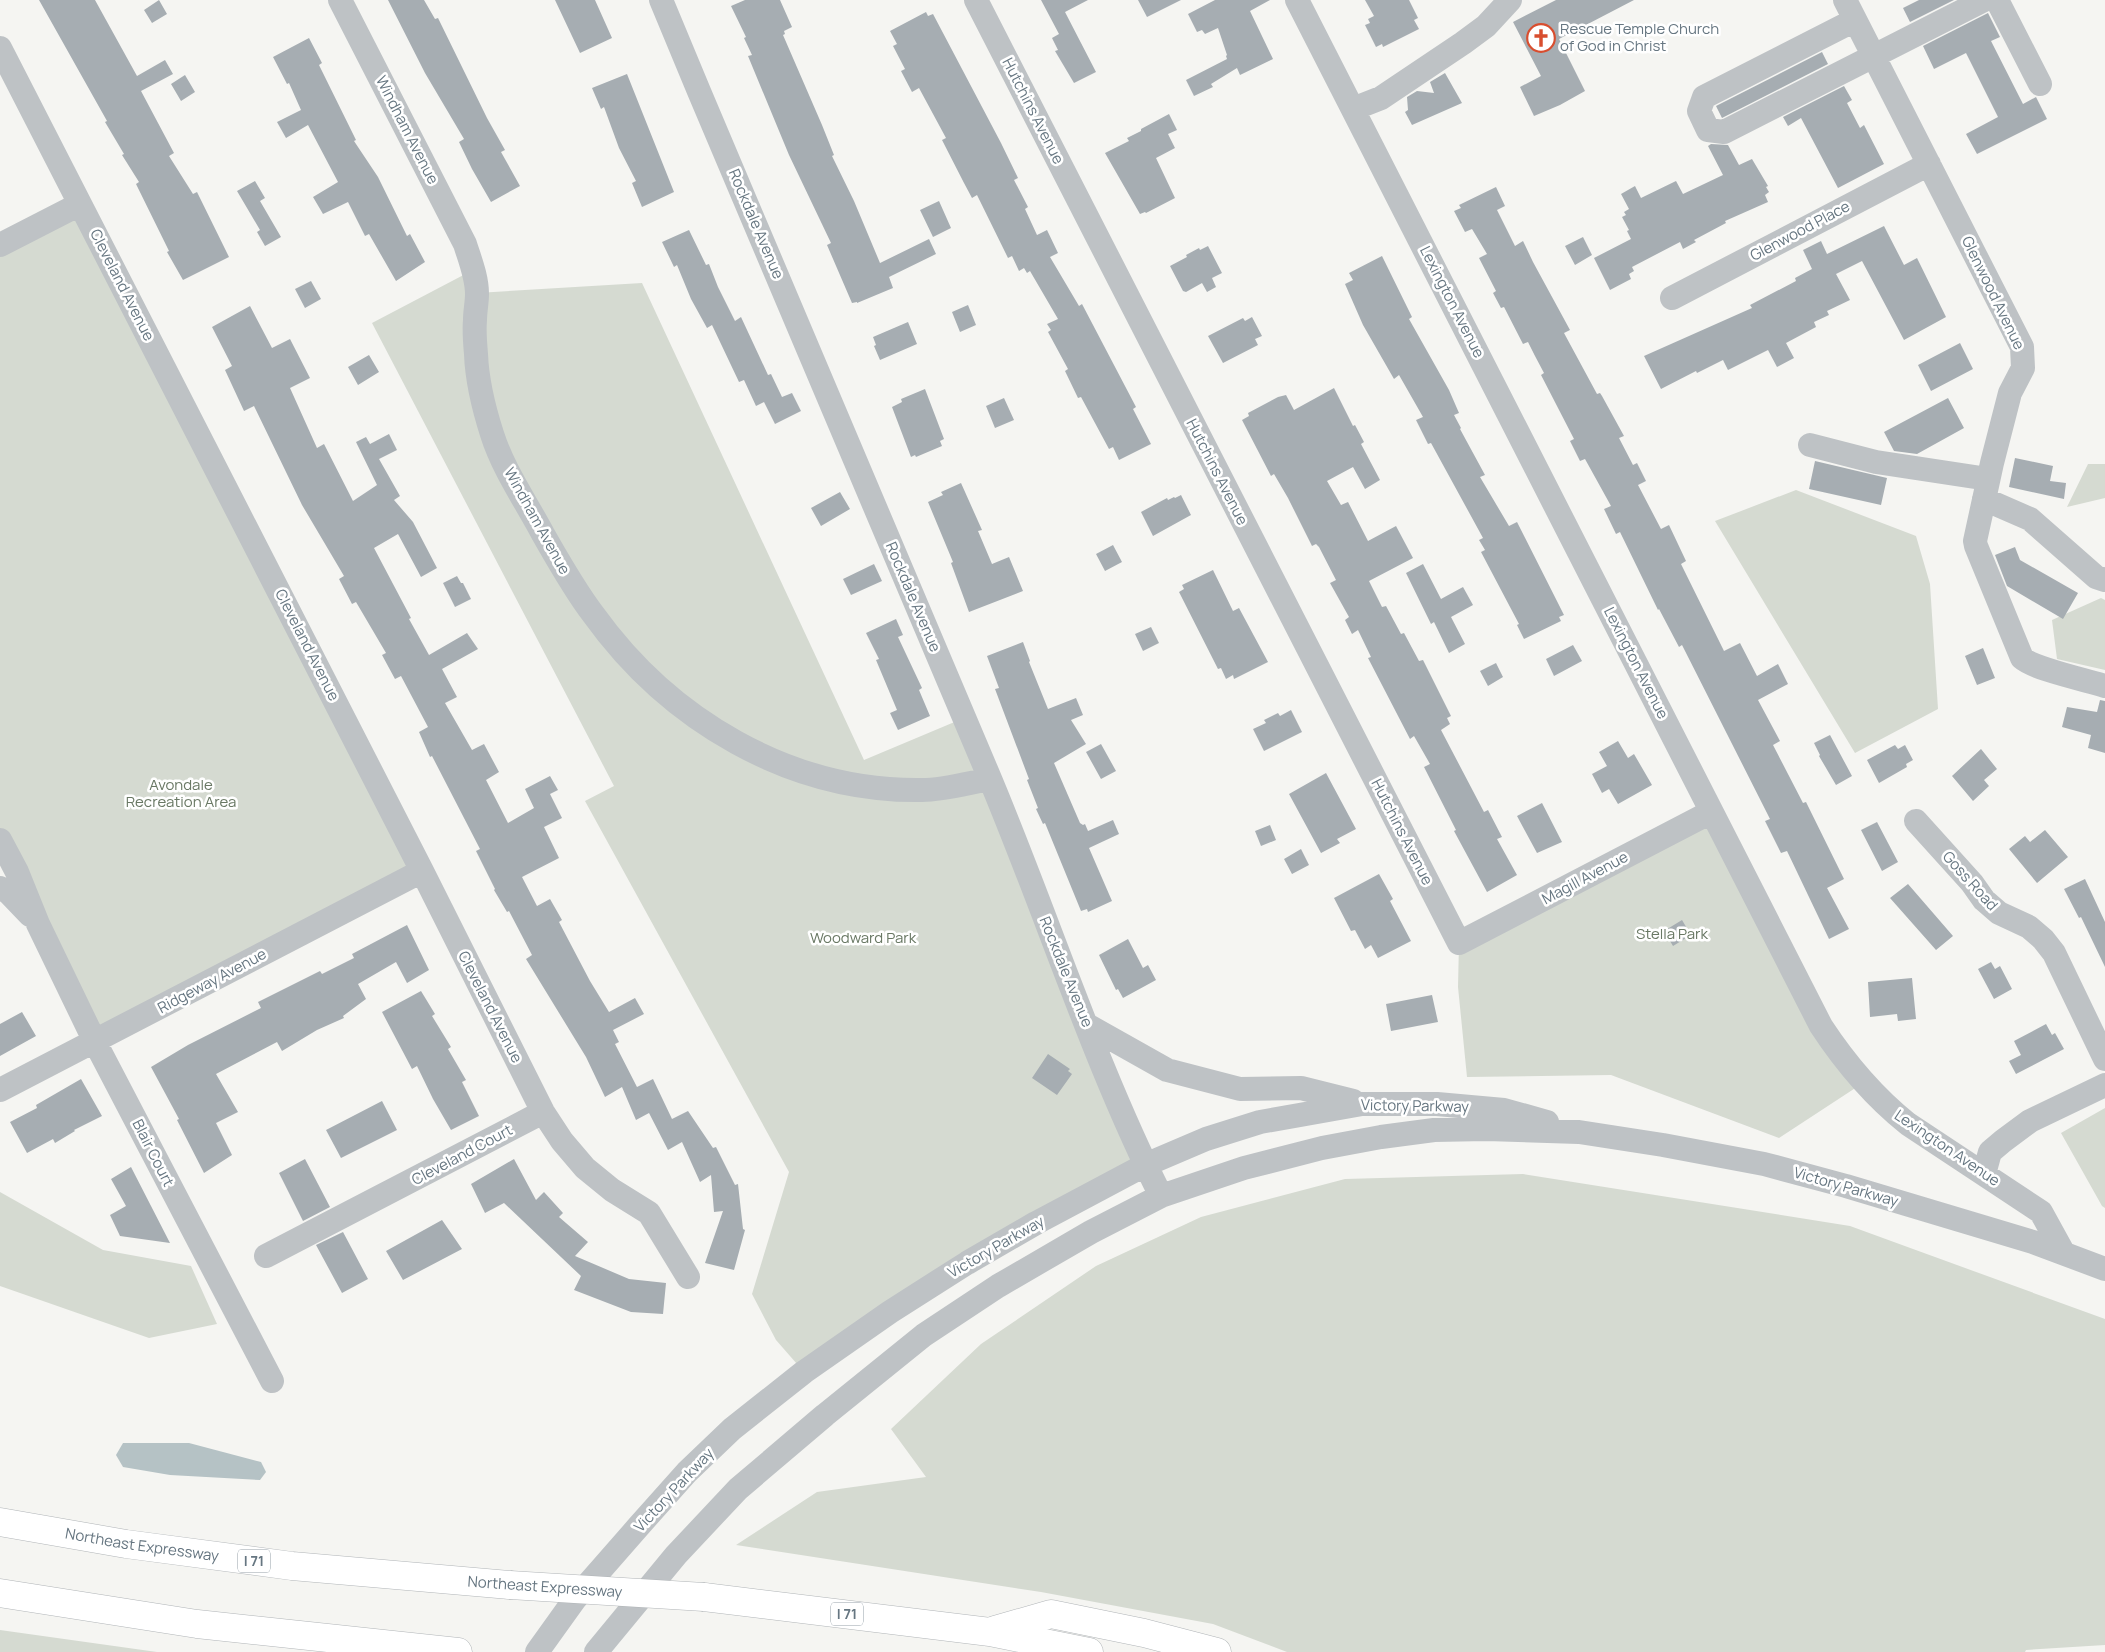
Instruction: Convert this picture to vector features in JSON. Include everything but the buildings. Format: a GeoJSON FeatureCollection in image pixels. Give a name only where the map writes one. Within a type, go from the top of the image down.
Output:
{"type":"FeatureCollection","features":[{"type":"Feature","properties":{"kind":"highway","name":"Northeast Expressway"},"geometry":{"type":"LineString","coordinates":[[0,1522],[126,1544],[292,1566],[510,1585],[704,1597],[990,1632],[1089,1652]]}},
{"type":"Feature","properties":{"kind":"highway"},"geometry":{"type":"LineString","coordinates":[[0,1593],[198,1624],[457,1652]]}},
{"type":"Feature","properties":{"kind":"highway"},"geometry":{"type":"LineString","coordinates":[[990,1632],[1051,1614],[1144,1633],[1217,1652]]}},
{"type":"Feature","properties":{"kind":"street","name":"Windham Avenue"},"geometry":{"type":"LineString","coordinates":[[340,0],[465,244],[473,270],[477,293],[474,320],[476,357],[483,402],[497,445],[565,573],[594,616],[620,648],[662,691],[695,717],[739,744],[770,760],[803,773],[837,782],[880,789],[924,790],[990,779]]}},
{"type":"Feature","properties":{"kind":"street","name":"Rockdale Avenue"},"geometry":{"type":"LineString","coordinates":[[661,0],[990,779],[1087,1026],[1145,1165],[1161,1196]]}},
{"type":"Feature","properties":{"kind":"street","name":"Hutchins Avenue"},"geometry":{"type":"LineString","coordinates":[[976,0],[1459,943]]}},
{"type":"Feature","properties":{"kind":"street","name":"Lexington Avenue"},"geometry":{"type":"LineString","coordinates":[[1297,0],[1821,1026],[1840,1055],[1862,1083],[1888,1108],[1908,1124],[2041,1212],[2063,1252]]}},
{"type":"Feature","properties":{"kind":"street"},"geometry":{"type":"LineString","coordinates":[[1353,109],[1381,98],[1486,26],[1510,0]]}},
{"type":"Feature","properties":{"kind":"street"},"geometry":{"type":"LineString","coordinates":[[1850,10],[1704,97],[1699,112],[1708,130],[1724,132],[1984,0]]}},
{"type":"Feature","properties":{"kind":"street"},"geometry":{"type":"LineString","coordinates":[[1997,0],[2040,84]]}},
{"type":"Feature","properties":{"kind":"street","name":"Glenwood Avenue"},"geometry":{"type":"LineString","coordinates":[[1850,10],[2022,347],[2024,357],[2023,368],[2010,393],[1986,489],[1976,546],[2022,658],[2028,664],[2105,686]]}},
{"type":"Feature","properties":{"kind":"street","name":"Cleveland Avenue"},"geometry":{"type":"LineString","coordinates":[[0,48],[544,1112],[562,1141],[585,1168],[612,1190],[649,1213],[688,1277]]}},
{"type":"Feature","properties":{"kind":"street","name":"Glenwood Place"},"geometry":{"type":"LineString","coordinates":[[1672,298],[1929,164]]}},
{"type":"Feature","properties":{"kind":"street"},"geometry":{"type":"LineString","coordinates":[[0,245],[80,204]]}},
{"type":"Feature","properties":{"kind":"street"},"geometry":{"type":"LineString","coordinates":[[1810,445],[1986,489],[2030,519],[2096,577],[2105,580]]}},
{"type":"Feature","properties":{"kind":"street","name":"Magill Avenue"},"geometry":{"type":"LineString","coordinates":[[1459,943],[1711,812]]}},
{"type":"Feature","properties":{"kind":"street","name":"Goss Road"},"geometry":{"type":"LineString","coordinates":[[1916,821],[1972,883],[1984,900],[1999,913],[2029,928],[2054,952],[2105,1059]]}},
{"type":"Feature","properties":{"kind":"street","name":"Blair Court"},"geometry":{"type":"LineString","coordinates":[[0,840],[17,872],[38,924],[95,1042],[272,1381]]}},
{"type":"Feature","properties":{"kind":"street","name":"Ridgeway Avenue"},"geometry":{"type":"LineString","coordinates":[[0,1090],[422,871]]}},
{"type":"Feature","properties":{"kind":"street","name":"Blair Court"},"geometry":{"type":"LineString","coordinates":[[0,888],[8,892],[38,924]]}},
{"type":"Feature","properties":{"kind":"street"},"geometry":{"type":"LineString","coordinates":[[1087,1026],[1167,1070],[1240,1089],[1301,1088],[1362,1104]]}},
{"type":"Feature","properties":{"kind":"street"},"geometry":{"type":"LineString","coordinates":[[1984,1174],[1990,1152],[2003,1141],[2030,1122],[2105,1085]]}},
{"type":"Feature","properties":{"kind":"street","name":"Victory Parkway"},"geometry":{"type":"LineString","coordinates":[[537,1652],[575,1599],[687,1472],[732,1429],[804,1372],[890,1312],[1021,1232],[1145,1165],[1206,1139],[1260,1122],[1362,1104],[1437,1104],[1504,1110],[1579,1132]]}},
{"type":"Feature","properties":{"kind":"street","name":"Cleveland Court"},"geometry":{"type":"LineString","coordinates":[[266,1256],[544,1112]]}},
{"type":"Feature","properties":{"kind":"street","name":"Victory Parkway"},"geometry":{"type":"LineString","coordinates":[[596,1652],[676,1555],[738,1489],[825,1415],[924,1335],[998,1286],[1091,1232],[1161,1196],[1244,1168],[1322,1148],[1381,1136],[1452,1130],[1579,1132],[1663,1144],[1764,1164],[1846,1186],[2063,1252],[2105,1269]]}},
{"type":"Feature","properties":{"kind":"green space","name":"Avondale Recreation Area"},"geometry":{"type":"Polygon","coordinates":[[[80,204],[422,871],[95,1042],[0,840],[0,245],[80,204]]]}},
{"type":"Feature","properties":{"kind":"green space","name":"Woodward Park"},"geometry":{"type":"Polygon","coordinates":[[[473,270],[477,293],[642,283],[864,760],[964,718],[1145,1165],[804,1372],[776,1340],[752,1294],[789,1172],[585,801],[614,786],[372,323],[473,270]]]}},
{"type":"Feature","properties":{"kind":"green space"},"geometry":{"type":"Polygon","coordinates":[[[2088,464],[2105,464],[2105,498],[2067,507],[2088,464]]]}},
{"type":"Feature","properties":{"kind":"green space"},"geometry":{"type":"Polygon","coordinates":[[[1796,490],[1916,536],[1930,584],[1938,709],[1855,753],[1715,521],[1796,490]]]}},
{"type":"Feature","properties":{"kind":"green space"},"geometry":{"type":"Polygon","coordinates":[[[2101,598],[2105,600],[2105,670],[2057,659],[2052,620],[2101,598]]]}},
{"type":"Feature","properties":{"kind":"green space","name":"Stella Park"},"geometry":{"type":"Polygon","coordinates":[[[1711,812],[1863,1083],[1779,1138],[1611,1075],[1467,1077],[1458,987],[1459,943],[1711,812]]]}},
{"type":"Feature","properties":{"kind":"green space"},"geometry":{"type":"Polygon","coordinates":[[[2105,1108],[2105,1208],[2102,1206],[2061,1133],[2105,1108]]]}},
{"type":"Feature","properties":{"kind":"green space"},"geometry":{"type":"Polygon","coordinates":[[[1523,1174],[1850,1226],[2105,1319],[2105,1645],[2026,1650],[2025,1652],[1287,1652],[1213,1624],[1041,1592],[736,1545],[817,1492],[926,1477],[891,1429],[981,1344],[1096,1266],[1201,1217],[1345,1179],[1523,1174]]]}},
{"type":"Feature","properties":{"kind":"green space"},"geometry":{"type":"Polygon","coordinates":[[[0,1192],[103,1250],[191,1266],[217,1324],[149,1338],[0,1286],[0,1192]]]}},
{"type":"Feature","properties":{"kind":"green space"},"geometry":{"type":"Polygon","coordinates":[[[0,1630],[157,1652],[0,1652],[0,1630]]]}},
{"type":"Feature","properties":{"kind":"shaded area"},"geometry":{"type":"Polygon","coordinates":[[[123,1443],[189,1443],[261,1462],[266,1472],[260,1480],[170,1475],[123,1467],[116,1455],[123,1443]]]}},
{"type":"Feature","properties":{"kind":"place","name":"Rescue Temple Church of God in Christ"},"geometry":{"type":"Point","coordinates":[1541,38]}}]}
